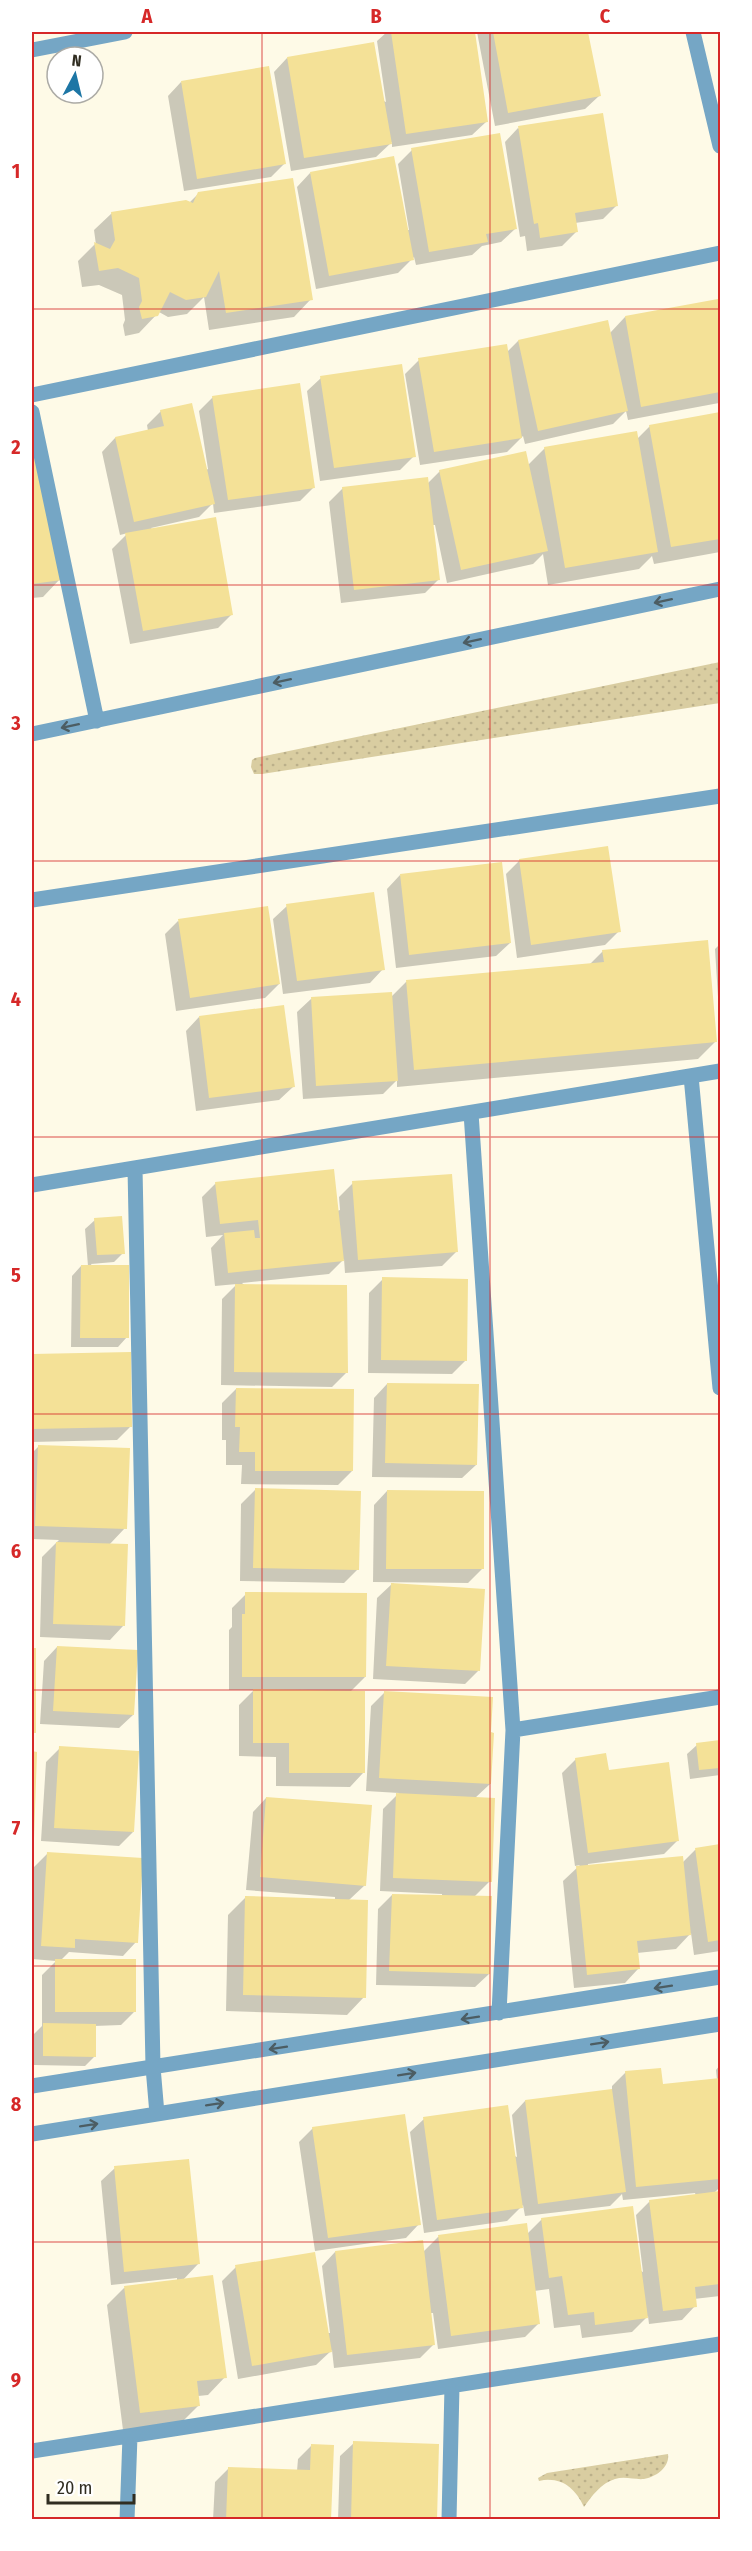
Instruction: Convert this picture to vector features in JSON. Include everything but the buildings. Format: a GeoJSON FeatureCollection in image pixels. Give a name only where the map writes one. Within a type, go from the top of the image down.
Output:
{"type":"FeatureCollection","features":[{"type":"Feature","properties":{"kind":"street"},"geometry":{"type":"LineString","coordinates":[[32,50],[125,32]]}},
{"type":"Feature","properties":{"kind":"street"},"geometry":{"type":"LineString","coordinates":[[693,32],[720,146]]}},
{"type":"Feature","properties":{"kind":"street"},"geometry":{"type":"LineString","coordinates":[[32,395],[720,253]]}},
{"type":"Feature","properties":{"kind":"street"},"geometry":{"type":"LineString","coordinates":[[32,412],[97,721]]}},
{"type":"Feature","properties":{"kind":"street"},"geometry":{"type":"LineString","coordinates":[[32,734],[720,589]]}},
{"type":"Feature","properties":{"kind":"street"},"geometry":{"type":"LineString","coordinates":[[32,900],[720,796]]}},
{"type":"Feature","properties":{"kind":"street"},"geometry":{"type":"LineString","coordinates":[[32,1185],[720,1071]]}},
{"type":"Feature","properties":{"kind":"street"},"geometry":{"type":"LineString","coordinates":[[691,1076],[720,1388]]}},
{"type":"Feature","properties":{"kind":"street"},"geometry":{"type":"LineString","coordinates":[[471,1113],[513,1730],[499,2013]]}},
{"type":"Feature","properties":{"kind":"street"},"geometry":{"type":"LineString","coordinates":[[135,1168],[153,2067],[157,2114]]}},
{"type":"Feature","properties":{"kind":"street"},"geometry":{"type":"LineString","coordinates":[[513,1730],[720,1697]]}},
{"type":"Feature","properties":{"kind":"street"},"geometry":{"type":"LineString","coordinates":[[32,2086],[720,1977]]}},
{"type":"Feature","properties":{"kind":"street"},"geometry":{"type":"LineString","coordinates":[[32,2134],[720,2024]]}},
{"type":"Feature","properties":{"kind":"street"},"geometry":{"type":"LineString","coordinates":[[32,2451],[720,2344]]}},
{"type":"Feature","properties":{"kind":"street"},"geometry":{"type":"LineString","coordinates":[[448,2520],[452,2386]]}},
{"type":"Feature","properties":{"kind":"street"},"geometry":{"type":"LineString","coordinates":[[127,2520],[130,2436]]}},
{"type":"Feature","properties":{"kind":"shaded area"},"geometry":{"type":"Polygon","coordinates":[[[720,662],[720,703],[262,774],[254,774],[251,767],[252,760],[255,758],[720,662]]]}},
{"type":"Feature","properties":{"kind":"shaded area"},"geometry":{"type":"Polygon","coordinates":[[[668,2454],[667,2463],[657,2474],[644,2479],[622,2478],[610,2481],[597,2490],[584,2507],[572,2489],[566,2485],[554,2480],[539,2481],[538,2478],[547,2473],[668,2454]]]}}]}
